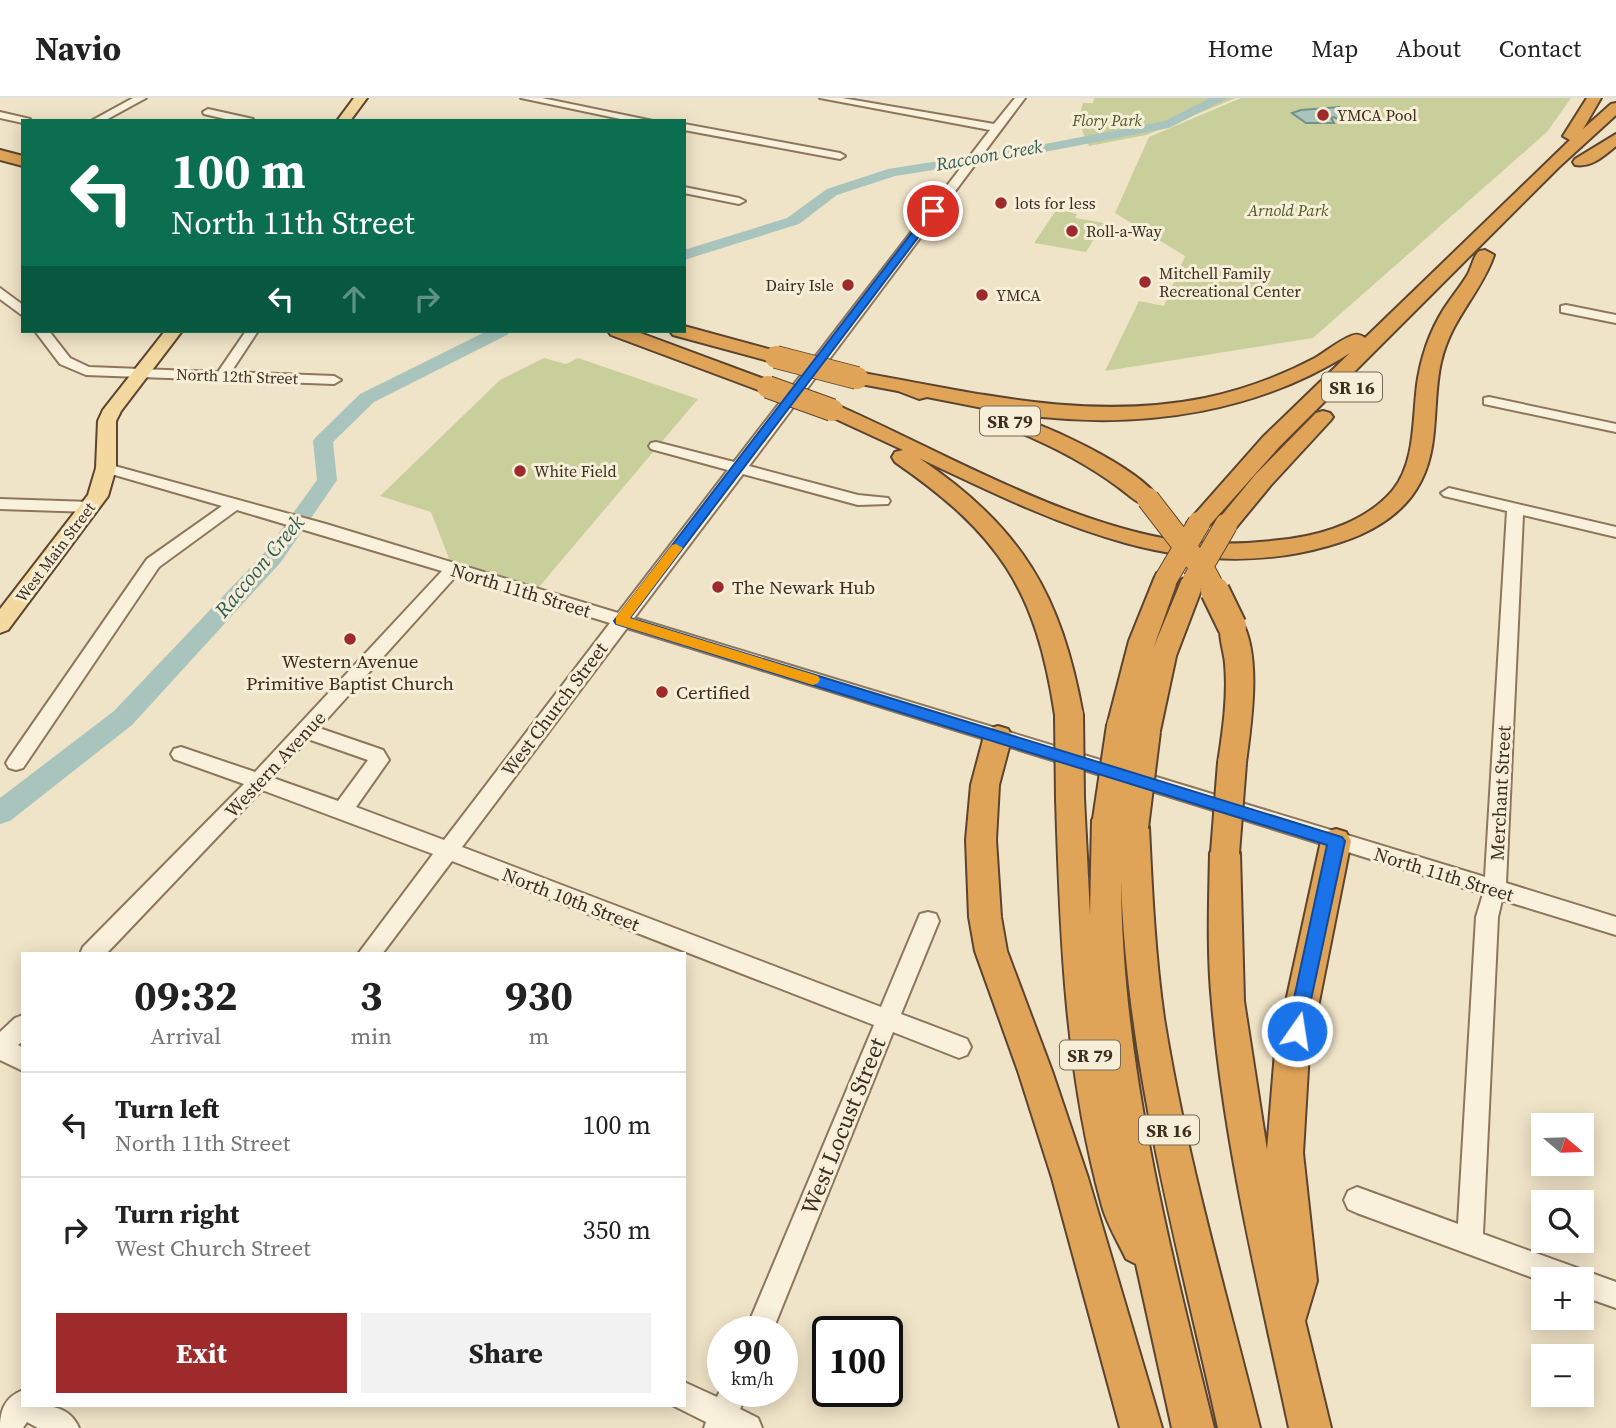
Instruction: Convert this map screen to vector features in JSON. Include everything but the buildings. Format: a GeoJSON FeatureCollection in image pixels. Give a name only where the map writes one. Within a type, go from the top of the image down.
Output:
{"type":"FeatureCollection","features":[{"type":"Feature","properties":{"kind":"highway"},"geometry":{"type":"LineString","coordinates":[[1594,98],[1574,132],[1556,153],[1568,165],[1594,156],[1616,139]]}},
{"type":"Feature","properties":{"kind":"highway","name":"SR 16"},"geometry":{"type":"LineString","coordinates":[[1568,165],[1616,107]]}},
{"type":"Feature","properties":{"kind":"highway","name":"SR 16"},"geometry":{"type":"LineString","coordinates":[[1193,1428],[1137,1186],[1109,979],[1120,824],[1133,729],[1163,656],[1179,582],[1199,523],[1271,442],[1404,311],[1568,165],[1616,126]]}},
{"type":"Feature","properties":{"kind":"highway","name":"SR 16"},"geometry":{"type":"LineString","coordinates":[[1179,582],[1263,480],[1362,376],[1523,218]]}},
{"type":"Feature","properties":{"kind":"highway"},"geometry":{"type":"LineString","coordinates":[[829,412],[1057,515],[1100,531],[1156,544],[1214,552],[1274,550],[1312,543],[1343,534],[1375,517],[1400,496],[1408,485],[1418,455],[1427,382],[1437,345],[1453,309],[1480,274],[1485,255]]}},
{"type":"Feature","properties":{"kind":"highway"},"geometry":{"type":"LineString","coordinates":[[903,386],[1054,412],[1137,412],[1200,404],[1268,387],[1304,373],[1337,354],[1390,316],[1404,311]]}},
{"type":"Feature","properties":{"kind":"highway","name":"SR 79"},"geometry":{"type":"LineString","coordinates":[[623,333],[762,384],[829,412],[938,481],[1003,543],[1024,571],[1049,619],[1059,654],[1069,715],[1076,945],[1101,1118],[1121,1207],[1164,1300]]}},
{"type":"Feature","properties":{"kind":"highway","name":"SR 79"},"geometry":{"type":"LineString","coordinates":[[686,333],[857,378],[903,386],[1048,436],[1118,475],[1147,499],[1206,574],[1232,626],[1240,656],[1240,690],[1225,853],[1228,1001],[1258,1189],[1310,1428]]}},
{"type":"Feature","properties":{"kind":"highway"},"geometry":{"type":"LineString","coordinates":[[998,736],[985,785],[981,840],[985,917],[991,951],[1070,1178],[1141,1428]]}},
{"type":"Feature","properties":{"kind":"highway","name":"SR 16"},"geometry":{"type":"LineString","coordinates":[[1120,824],[1148,1019],[1165,1113],[1239,1428]]}},
{"type":"Feature","properties":{"kind":"highway"},"geometry":{"type":"LineString","coordinates":[[1287,1321],[1298,1281],[1285,1153],[1290,1066],[1336,841]]}},
{"type":"Feature","properties":{"kind":"main road"},"geometry":{"type":"LineString","coordinates":[[345,119],[361,98]]}},
{"type":"Feature","properties":{"kind":"main road","name":"West Main Street"},"geometry":{"type":"LineString","coordinates":[[0,625],[91,507],[103,483],[107,421],[112,410],[172,333]]}},
{"type":"Feature","properties":{"kind":"street"},"geometry":{"type":"LineString","coordinates":[[100,119],[141,98]]}},
{"type":"Feature","properties":{"kind":"street"},"geometry":{"type":"LineString","coordinates":[[526,98],[637,119]]}},
{"type":"Feature","properties":{"kind":"street"},"geometry":{"type":"LineString","coordinates":[[825,98],[994,133]]}},
{"type":"Feature","properties":{"kind":"street","name":"West Church Street"},"geometry":{"type":"LineString","coordinates":[[370,952],[1020,98]]}},
{"type":"Feature","properties":{"kind":"street"},"geometry":{"type":"LineString","coordinates":[[208,112],[240,119]]}},
{"type":"Feature","properties":{"kind":"street"},"geometry":{"type":"LineString","coordinates":[[0,115],[21,120]]}},
{"type":"Feature","properties":{"kind":"street"},"geometry":{"type":"LineString","coordinates":[[686,127],[840,156]]}},
{"type":"Feature","properties":{"kind":"street"},"geometry":{"type":"LineString","coordinates":[[686,190],[739,201]]}},
{"type":"Feature","properties":{"kind":"street"},"geometry":{"type":"LineString","coordinates":[[0,292],[21,310]]}},
{"type":"Feature","properties":{"kind":"street"},"geometry":{"type":"LineString","coordinates":[[1566,309],[1616,319]]}},
{"type":"Feature","properties":{"kind":"street","name":"North 12th Street"},"geometry":{"type":"LineString","coordinates":[[43,333],[60,356],[78,368],[98,372],[334,380]]}},
{"type":"Feature","properties":{"kind":"street"},"geometry":{"type":"LineString","coordinates":[[222,376],[251,333]]}},
{"type":"Feature","properties":{"kind":"street"},"geometry":{"type":"LineString","coordinates":[[1489,401],[1616,428]]}},
{"type":"Feature","properties":{"kind":"street"},"geometry":{"type":"LineString","coordinates":[[656,446],[858,500],[882,501]]}},
{"type":"Feature","properties":{"kind":"street","name":"North 11th Street"},"geometry":{"type":"LineString","coordinates":[[106,468],[320,528],[1616,926]]}},
{"type":"Feature","properties":{"kind":"street"},"geometry":{"type":"LineString","coordinates":[[1449,493],[1616,532]]}},
{"type":"Feature","properties":{"kind":"street"},"geometry":{"type":"LineString","coordinates":[[0,504],[91,507]]}},
{"type":"Feature","properties":{"kind":"street"},"geometry":{"type":"LineString","coordinates":[[16,763],[153,563],[235,504]]}},
{"type":"Feature","properties":{"kind":"street","name":"Merchant Street"},"geometry":{"type":"LineString","coordinates":[[1470,1243],[1486,917],[1495,889],[1515,508]]}},
{"type":"Feature","properties":{"kind":"street","name":"Western Avenue"},"geometry":{"type":"LineString","coordinates":[[93,952],[260,780],[453,569]]}},
{"type":"Feature","properties":{"kind":"street"},"geometry":{"type":"LineString","coordinates":[[305,732],[376,755],[379,760],[343,810]]}},
{"type":"Feature","properties":{"kind":"street","name":"North 10th Street"},"geometry":{"type":"LineString","coordinates":[[181,754],[343,810],[445,852],[959,1047]]}},
{"type":"Feature","properties":{"kind":"street","name":"West Locust Street"},"geometry":{"type":"LineString","coordinates":[[765,1316],[928,921]]}},
{"type":"Feature","properties":{"kind":"street"},"geometry":{"type":"LineString","coordinates":[[21,1027],[0,1048],[21,1059]]}},
{"type":"Feature","properties":{"kind":"street"},"geometry":{"type":"LineString","coordinates":[[1357,1200],[1537,1267]]}},
{"type":"Feature","properties":{"kind":"street"},"geometry":{"type":"LineString","coordinates":[[1594,1287],[1616,1295]]}},
{"type":"Feature","properties":{"kind":"street"},"geometry":{"type":"LineString","coordinates":[[686,1397],[731,1416]]}},
{"type":"Feature","properties":{"kind":"street"},"geometry":{"type":"LineString","coordinates":[[5,1428],[22,1407]]}},
{"type":"Feature","properties":{"kind":"street"},"geometry":{"type":"LineString","coordinates":[[28,1407],[65,1428]]}},
{"type":"Feature","properties":{"kind":"green space","name":"Flory Park"},"geometry":{"type":"Polygon","coordinates":[[[1094,98],[1236,98],[1146,135],[1089,146],[1078,121],[1083,103],[1093,103],[1094,98]]]}},
{"type":"Feature","properties":{"kind":"green space","name":"Arnold Park"},"geometry":{"type":"Polygon","coordinates":[[[1241,98],[1571,98],[1547,132],[1313,338],[1105,371],[1139,301],[1164,306],[1185,256],[1115,213],[1149,137],[1241,98]]]}},
{"type":"Feature","properties":{"kind":"green space","name":"Roll-a-Way"},"geometry":{"type":"Polygon","coordinates":[[[1057,209],[1077,214],[1075,218],[1104,223],[1100,234],[1097,234],[1086,252],[1034,243],[1057,209]]]}},
{"type":"Feature","properties":{"kind":"green space","name":"White Field"},"geometry":{"type":"Polygon","coordinates":[[[544,358],[566,364],[578,358],[698,399],[533,594],[453,569],[431,512],[380,496],[500,380],[544,358]]]}},
{"type":"Feature","properties":{"kind":"water","name":"YMCA Pool"},"geometry":{"type":"Polygon","coordinates":[[[1339,107],[1355,119],[1340,121],[1334,117],[1331,118],[1334,123],[1306,123],[1292,113],[1301,110],[1339,107]]]}},
{"type":"Feature","properties":{"kind":"waterway","name":"Raccoon Creek"},"geometry":{"type":"LineString","coordinates":[[686,254],[793,221],[832,192],[893,172],[1034,150],[1169,124],[1221,98]]}},
{"type":"Feature","properties":{"kind":"waterway","name":"Raccoon Creek"},"geometry":{"type":"LineString","coordinates":[[0,813],[123,718],[273,557],[327,480],[323,441],[367,398],[497,333]]}},
{"type":"Feature","properties":{"kind":"slow traffic"},"geometry":{"type":"LineString","coordinates":[[676,548],[621,621],[813,679]]}},
{"type":"Feature","properties":{"kind":"place","name":"YMCA Pool"},"geometry":{"type":"Point","coordinates":[1323,115]}},
{"type":"Feature","properties":{"kind":"place","name":"lots for less"},"geometry":{"type":"Point","coordinates":[1001,203]}},
{"type":"Feature","properties":{"kind":"place","name":"Roll-a-Way"},"geometry":{"type":"Point","coordinates":[1072,231]}},
{"type":"Feature","properties":{"kind":"place","name":"Mitchell Family Recreational Center"},"geometry":{"type":"Point","coordinates":[1145,282]}},
{"type":"Feature","properties":{"kind":"place","name":"Dairy Isle"},"geometry":{"type":"Point","coordinates":[848,285]}},
{"type":"Feature","properties":{"kind":"place","name":"YMCA"},"geometry":{"type":"Point","coordinates":[982,295]}},
{"type":"Feature","properties":{"kind":"place","name":"White Field"},"geometry":{"type":"Point","coordinates":[520,471]}},
{"type":"Feature","properties":{"kind":"place","name":"The Newark Hub"},"geometry":{"type":"Point","coordinates":[718,587]}},
{"type":"Feature","properties":{"kind":"place","name":"Western Avenue Primitive Baptist Church"},"geometry":{"type":"Point","coordinates":[350,639]}},
{"type":"Feature","properties":{"kind":"place","name":"Certified"},"geometry":{"type":"Point","coordinates":[662,692]}},
{"type":"Feature","properties":{"kind":"route"},"geometry":{"type":"LineString","coordinates":[[933,211],[621,621],[1336,841],[1297,1031]]}}]}
